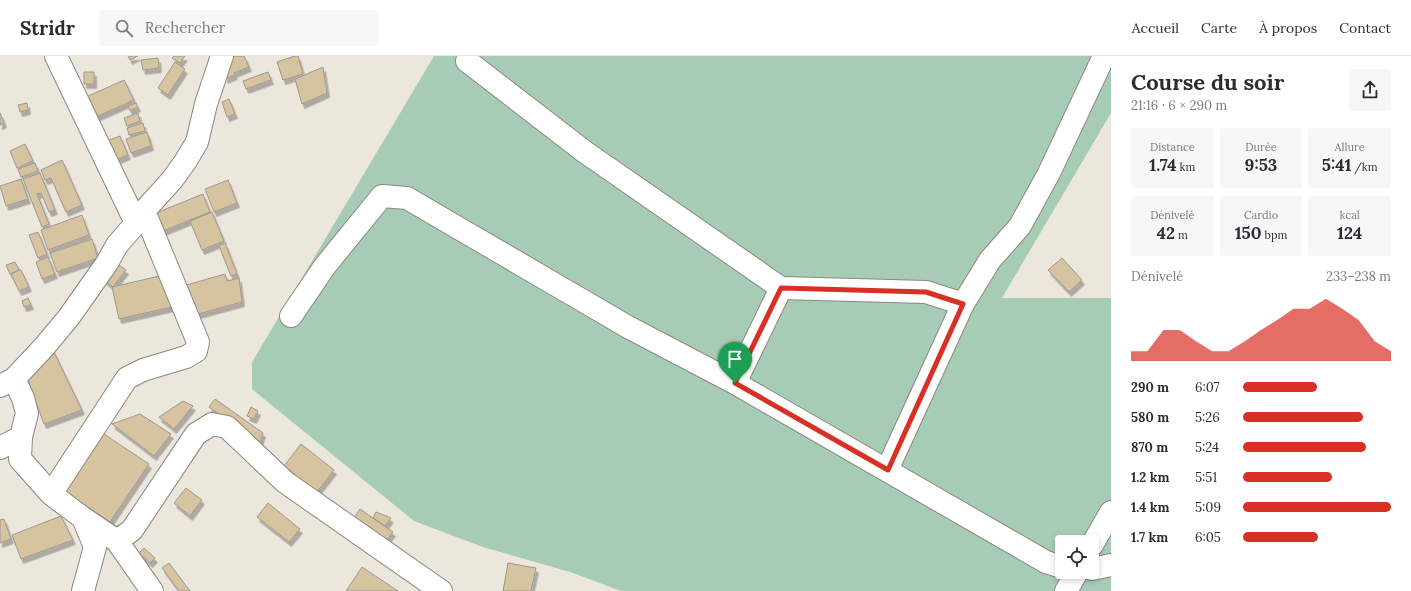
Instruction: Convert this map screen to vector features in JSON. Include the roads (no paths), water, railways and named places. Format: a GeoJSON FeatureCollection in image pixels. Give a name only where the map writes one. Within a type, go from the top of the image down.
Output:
{"type":"FeatureCollection","features":[{"type":"Feature","properties":{"kind":"street"},"geometry":{"type":"LineString","coordinates":[[51,494],[127,378],[143,370],[186,357],[196,351],[198,342],[140,217],[56,56]]}},
{"type":"Feature","properties":{"kind":"street"},"geometry":{"type":"LineString","coordinates":[[152,591],[118,541],[83,518],[51,494],[20,459],[21,437],[27,413],[22,398],[7,383],[44,347],[69,317],[107,263],[117,244],[172,180],[185,162],[197,142],[206,104],[222,56]]}},
{"type":"Feature","properties":{"kind":"street"},"geometry":{"type":"LineString","coordinates":[[888,470],[963,304],[990,260],[1020,226],[1049,173],[1104,56]]}},
{"type":"Feature","properties":{"kind":"street"},"geometry":{"type":"LineString","coordinates":[[467,61],[585,152],[781,288],[926,292],[963,304]]}},
{"type":"Feature","properties":{"kind":"street"},"geometry":{"type":"LineString","coordinates":[[292,316],[325,266],[382,196],[407,198],[628,328],[735,383],[1046,562],[1055,565]]}},
{"type":"Feature","properties":{"kind":"street"},"geometry":{"type":"LineString","coordinates":[[735,383],[781,288]]}},
{"type":"Feature","properties":{"kind":"street"},"geometry":{"type":"LineString","coordinates":[[118,541],[132,530],[196,434],[212,424],[227,427],[285,482],[441,591]]}},
{"type":"Feature","properties":{"kind":"street"},"geometry":{"type":"LineString","coordinates":[[0,448],[21,437]]}},
{"type":"Feature","properties":{"kind":"street"},"geometry":{"type":"LineString","coordinates":[[1098,535],[1111,512]]}},
{"type":"Feature","properties":{"kind":"street"},"geometry":{"type":"LineString","coordinates":[[82,591],[95,547],[83,518]]}},
{"type":"Feature","properties":{"kind":"street"},"geometry":{"type":"LineString","coordinates":[[1099,568],[1111,565]]}},
{"type":"Feature","properties":{"kind":"street"},"geometry":{"type":"LineString","coordinates":[[1066,591],[1073,579]]}}]}
